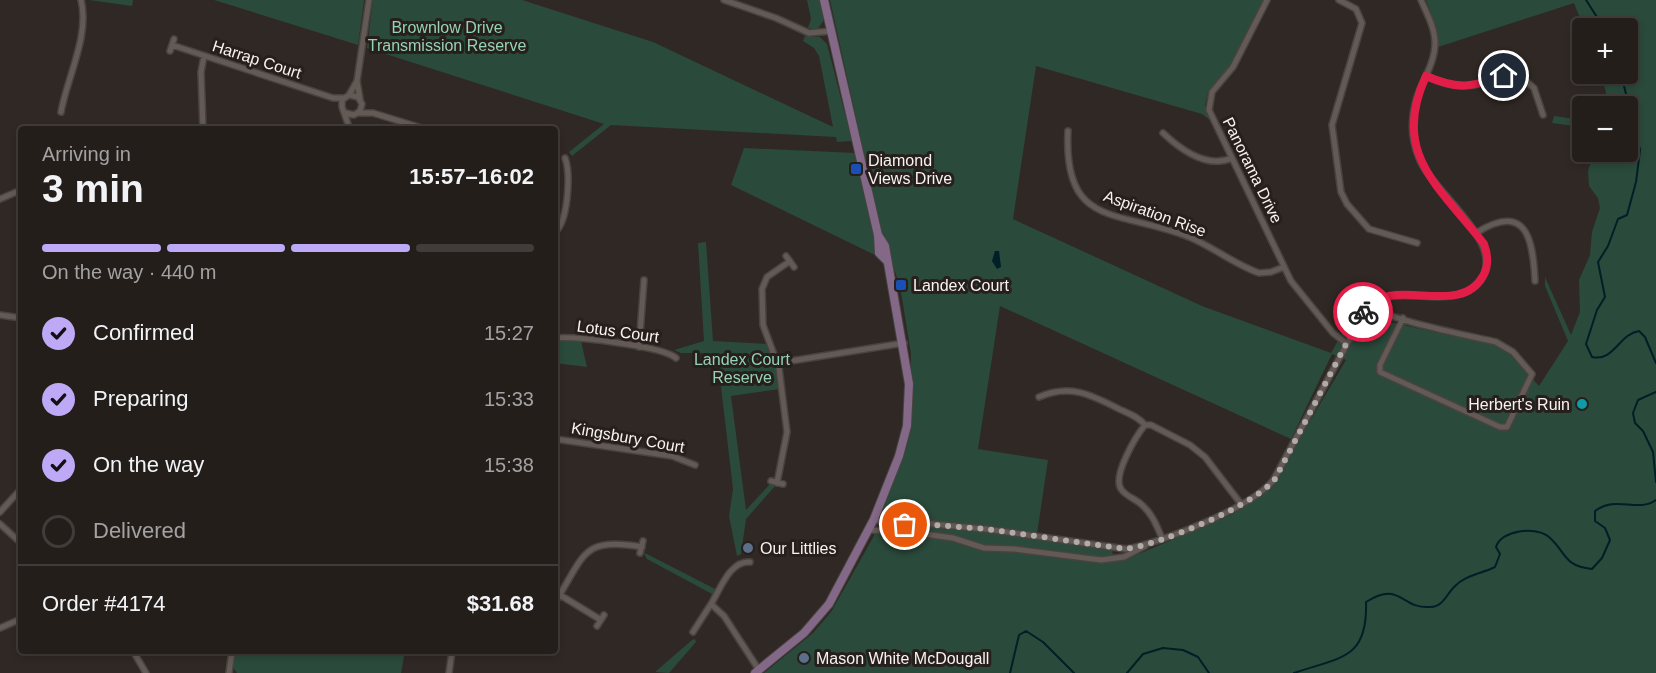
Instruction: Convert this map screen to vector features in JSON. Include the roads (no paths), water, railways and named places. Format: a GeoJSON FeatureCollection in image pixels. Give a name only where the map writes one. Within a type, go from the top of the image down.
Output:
{"type":"FeatureCollection","features":[{"type":"Feature","properties":{"kind":"street"},"geometry":{"type":"LineString","coordinates":[[61,112],[76,64],[83,14],[81,0]]}},
{"type":"Feature","properties":{"kind":"street"},"geometry":{"type":"LineString","coordinates":[[348,126],[361,101],[357,81],[369,0]]}},
{"type":"Feature","properties":{"kind":"street"},"geometry":{"type":"LineString","coordinates":[[725,0],[810,33],[832,31]]}},
{"type":"Feature","properties":{"kind":"street"},"geometry":{"type":"LineString","coordinates":[[711,604],[724,616],[757,672],[804,633],[821,614],[845,578],[874,519],[899,456],[907,426],[909,384],[904,343],[885,246],[878,235],[824,0]]}},
{"type":"Feature","properties":{"kind":"street","name":"Panorama Drive"},"geometry":{"type":"LineString","coordinates":[[1267,0],[1233,67],[1210,97],[1211,115],[1296,288],[1333,333],[1346,343]]}},
{"type":"Feature","properties":{"kind":"street"},"geometry":{"type":"LineString","coordinates":[[1339,0],[1356,9],[1362,23],[1332,125],[1341,192],[1347,204],[1369,229],[1417,243]]}},
{"type":"Feature","properties":{"kind":"street"},"geometry":{"type":"LineString","coordinates":[[868,530],[953,538],[984,548],[1113,559],[1131,554],[1241,504],[1266,488],[1275,479],[1368,305],[1386,296],[1454,295],[1467,292],[1480,281],[1487,268],[1487,251],[1476,233],[1429,177],[1418,157],[1412,122],[1416,100],[1426,76],[1435,42],[1421,0]]}},
{"type":"Feature","properties":{"kind":"street","name":"Harrap Court"},"geometry":{"type":"LineString","coordinates":[[172,45],[333,98],[347,96],[361,101],[373,113]]}},
{"type":"Feature","properties":{"kind":"street"},"geometry":{"type":"LineString","coordinates":[[204,56],[201,72],[204,126]]}},
{"type":"Feature","properties":{"kind":"street"},"geometry":{"type":"LineString","coordinates":[[1426,76],[1451,86],[1465,87],[1504,76],[1519,75],[1534,88],[1543,115]]}},
{"type":"Feature","properties":{"kind":"street"},"geometry":{"type":"LineString","coordinates":[[342,107],[357,81]]}},
{"type":"Feature","properties":{"kind":"street","name":"Harrap Court"},"geometry":{"type":"LineString","coordinates":[[333,98],[346,113]]}},
{"type":"Feature","properties":{"kind":"street"},"geometry":{"type":"LineString","coordinates":[[347,126],[346,113],[373,113],[406,126]]}},
{"type":"Feature","properties":{"kind":"street","name":"Aspiration Rise"},"geometry":{"type":"LineString","coordinates":[[1068,131],[1067,153],[1072,181],[1082,197],[1089,203],[1123,219],[1188,237],[1259,273],[1271,272],[1284,267]]}},
{"type":"Feature","properties":{"kind":"street"},"geometry":{"type":"LineString","coordinates":[[1163,133],[1186,151],[1212,162],[1232,158]]}},
{"type":"Feature","properties":{"kind":"street"},"geometry":{"type":"LineString","coordinates":[[558,228],[563,221],[568,176],[566,158]]}},
{"type":"Feature","properties":{"kind":"street"},"geometry":{"type":"LineString","coordinates":[[0,199],[18,191]]}},
{"type":"Feature","properties":{"kind":"street"},"geometry":{"type":"LineString","coordinates":[[1476,233],[1497,222],[1520,226],[1531,239],[1535,282]]}},
{"type":"Feature","properties":{"kind":"street"},"geometry":{"type":"LineString","coordinates":[[777,483],[787,432],[778,363],[764,329],[762,289],[767,277],[790,261]]}},
{"type":"Feature","properties":{"kind":"street"},"geometry":{"type":"LineString","coordinates":[[639,347],[644,280]]}},
{"type":"Feature","properties":{"kind":"street"},"geometry":{"type":"LineString","coordinates":[[1368,305],[1382,315],[1403,318],[1501,344],[1513,352],[1532,374],[1507,427],[1500,427],[1380,372],[1380,365],[1403,318]]}},
{"type":"Feature","properties":{"kind":"street"},"geometry":{"type":"LineString","coordinates":[[0,315],[18,318]]}},
{"type":"Feature","properties":{"kind":"street","name":"Lotus Court"},"geometry":{"type":"LineString","coordinates":[[558,338],[573,337],[639,347],[668,352],[676,358]]}},
{"type":"Feature","properties":{"kind":"street"},"geometry":{"type":"LineString","coordinates":[[778,363],[904,343]]}},
{"type":"Feature","properties":{"kind":"street"},"geometry":{"type":"LineString","coordinates":[[1039,397],[1066,390],[1084,392],[1137,417],[1145,425],[1151,425],[1198,451],[1211,463],[1241,504]]}},
{"type":"Feature","properties":{"kind":"street"},"geometry":{"type":"LineString","coordinates":[[1145,425],[1119,473],[1118,482],[1125,494],[1138,501],[1149,513],[1162,538]]}},
{"type":"Feature","properties":{"kind":"street","name":"Kingsbury Court"},"geometry":{"type":"LineString","coordinates":[[558,439],[672,456],[695,465]]}},
{"type":"Feature","properties":{"kind":"street"},"geometry":{"type":"LineString","coordinates":[[0,512],[18,492]]}},
{"type":"Feature","properties":{"kind":"street"},"geometry":{"type":"LineString","coordinates":[[874,519],[889,525],[922,524],[1005,531],[1113,548],[1126,549],[1149,544]]}},
{"type":"Feature","properties":{"kind":"street"},"geometry":{"type":"LineString","coordinates":[[0,524],[18,540]]}},
{"type":"Feature","properties":{"kind":"street"},"geometry":{"type":"LineString","coordinates":[[920,534],[918,527],[922,524]]}},
{"type":"Feature","properties":{"kind":"street"},"geometry":{"type":"LineString","coordinates":[[558,597],[583,558],[596,546],[613,542],[642,547]]}},
{"type":"Feature","properties":{"kind":"street"},"geometry":{"type":"LineString","coordinates":[[1113,548],[1116,555],[1113,559]]}},
{"type":"Feature","properties":{"kind":"street"},"geometry":{"type":"LineString","coordinates":[[693,632],[734,567],[740,562],[750,562]]}},
{"type":"Feature","properties":{"kind":"street"},"geometry":{"type":"LineString","coordinates":[[560,594],[601,620]]}},
{"type":"Feature","properties":{"kind":"street"},"geometry":{"type":"LineString","coordinates":[[0,628],[18,620]]}},
{"type":"Feature","properties":{"kind":"street"},"geometry":{"type":"LineString","coordinates":[[135,654],[146,673]]}},
{"type":"Feature","properties":{"kind":"street"},"geometry":{"type":"LineString","coordinates":[[229,673],[232,654]]}},
{"type":"Feature","properties":{"kind":"street"},"geometry":{"type":"LineString","coordinates":[[449,673],[452,654]]}},
{"type":"Feature","properties":{"kind":"water"},"geometry":{"type":"Polygon","coordinates":[[[995,251],[999,251],[1001,267],[997,269],[992,261],[995,251]]]}},
{"type":"Feature","properties":{"kind":"waterway"},"geometry":{"type":"LineString","coordinates":[[1586,0],[1598,18]]}},
{"type":"Feature","properties":{"kind":"waterway"},"geometry":{"type":"LineString","coordinates":[[1624,84],[1640,150],[1636,182],[1627,215],[1618,219],[1608,246],[1598,262],[1605,297],[1597,310],[1586,344],[1592,357],[1600,357],[1611,352],[1626,337],[1639,331],[1645,337],[1656,363]]}},
{"type":"Feature","properties":{"kind":"waterway"},"geometry":{"type":"LineString","coordinates":[[1656,392],[1638,400],[1633,413],[1635,423],[1643,431],[1653,452],[1656,482]]}},
{"type":"Feature","properties":{"kind":"waterway"},"geometry":{"type":"LineString","coordinates":[[1294,673],[1338,659],[1356,646],[1362,635],[1366,602],[1378,596],[1394,594],[1412,604],[1430,607],[1438,605],[1463,580],[1495,567],[1500,554],[1496,547],[1499,541],[1512,533],[1528,531],[1543,534],[1555,543],[1570,562],[1592,569],[1602,558],[1610,540],[1605,528],[1595,521],[1595,511],[1611,504],[1641,505],[1656,500]]}},
{"type":"Feature","properties":{"kind":"waterway"},"geometry":{"type":"LineString","coordinates":[[1010,673],[1019,635],[1026,631],[1043,642],[1074,673]]}},
{"type":"Feature","properties":{"kind":"waterway"},"geometry":{"type":"LineString","coordinates":[[1127,673],[1143,654],[1163,648],[1183,650],[1198,657],[1209,673]]}},
{"type":"Feature","properties":{"kind":"place","name":"Diamond Views Drive"},"geometry":{"type":"Point","coordinates":[856,169]}},
{"type":"Feature","properties":{"kind":"place","name":"Landex Court"},"geometry":{"type":"Point","coordinates":[901,285]}},
{"type":"Feature","properties":{"kind":"place","name":"Herbert's Ruin"},"geometry":{"type":"Point","coordinates":[1582,404]}},
{"type":"Feature","properties":{"kind":"place","name":"Our Littlies"},"geometry":{"type":"Point","coordinates":[748,548]}},
{"type":"Feature","properties":{"kind":"place","name":"Mason White McDougall"},"geometry":{"type":"Point","coordinates":[804,658]}},
{"type":"Feature","properties":{"kind":"park label","name":"Brownlow Drive Transmission Reserve"},"geometry":{"type":"Point","coordinates":[447,36]}},
{"type":"Feature","properties":{"kind":"park label","name":"Landex Court Reserve"},"geometry":{"type":"Point","coordinates":[742,368]}}]}
